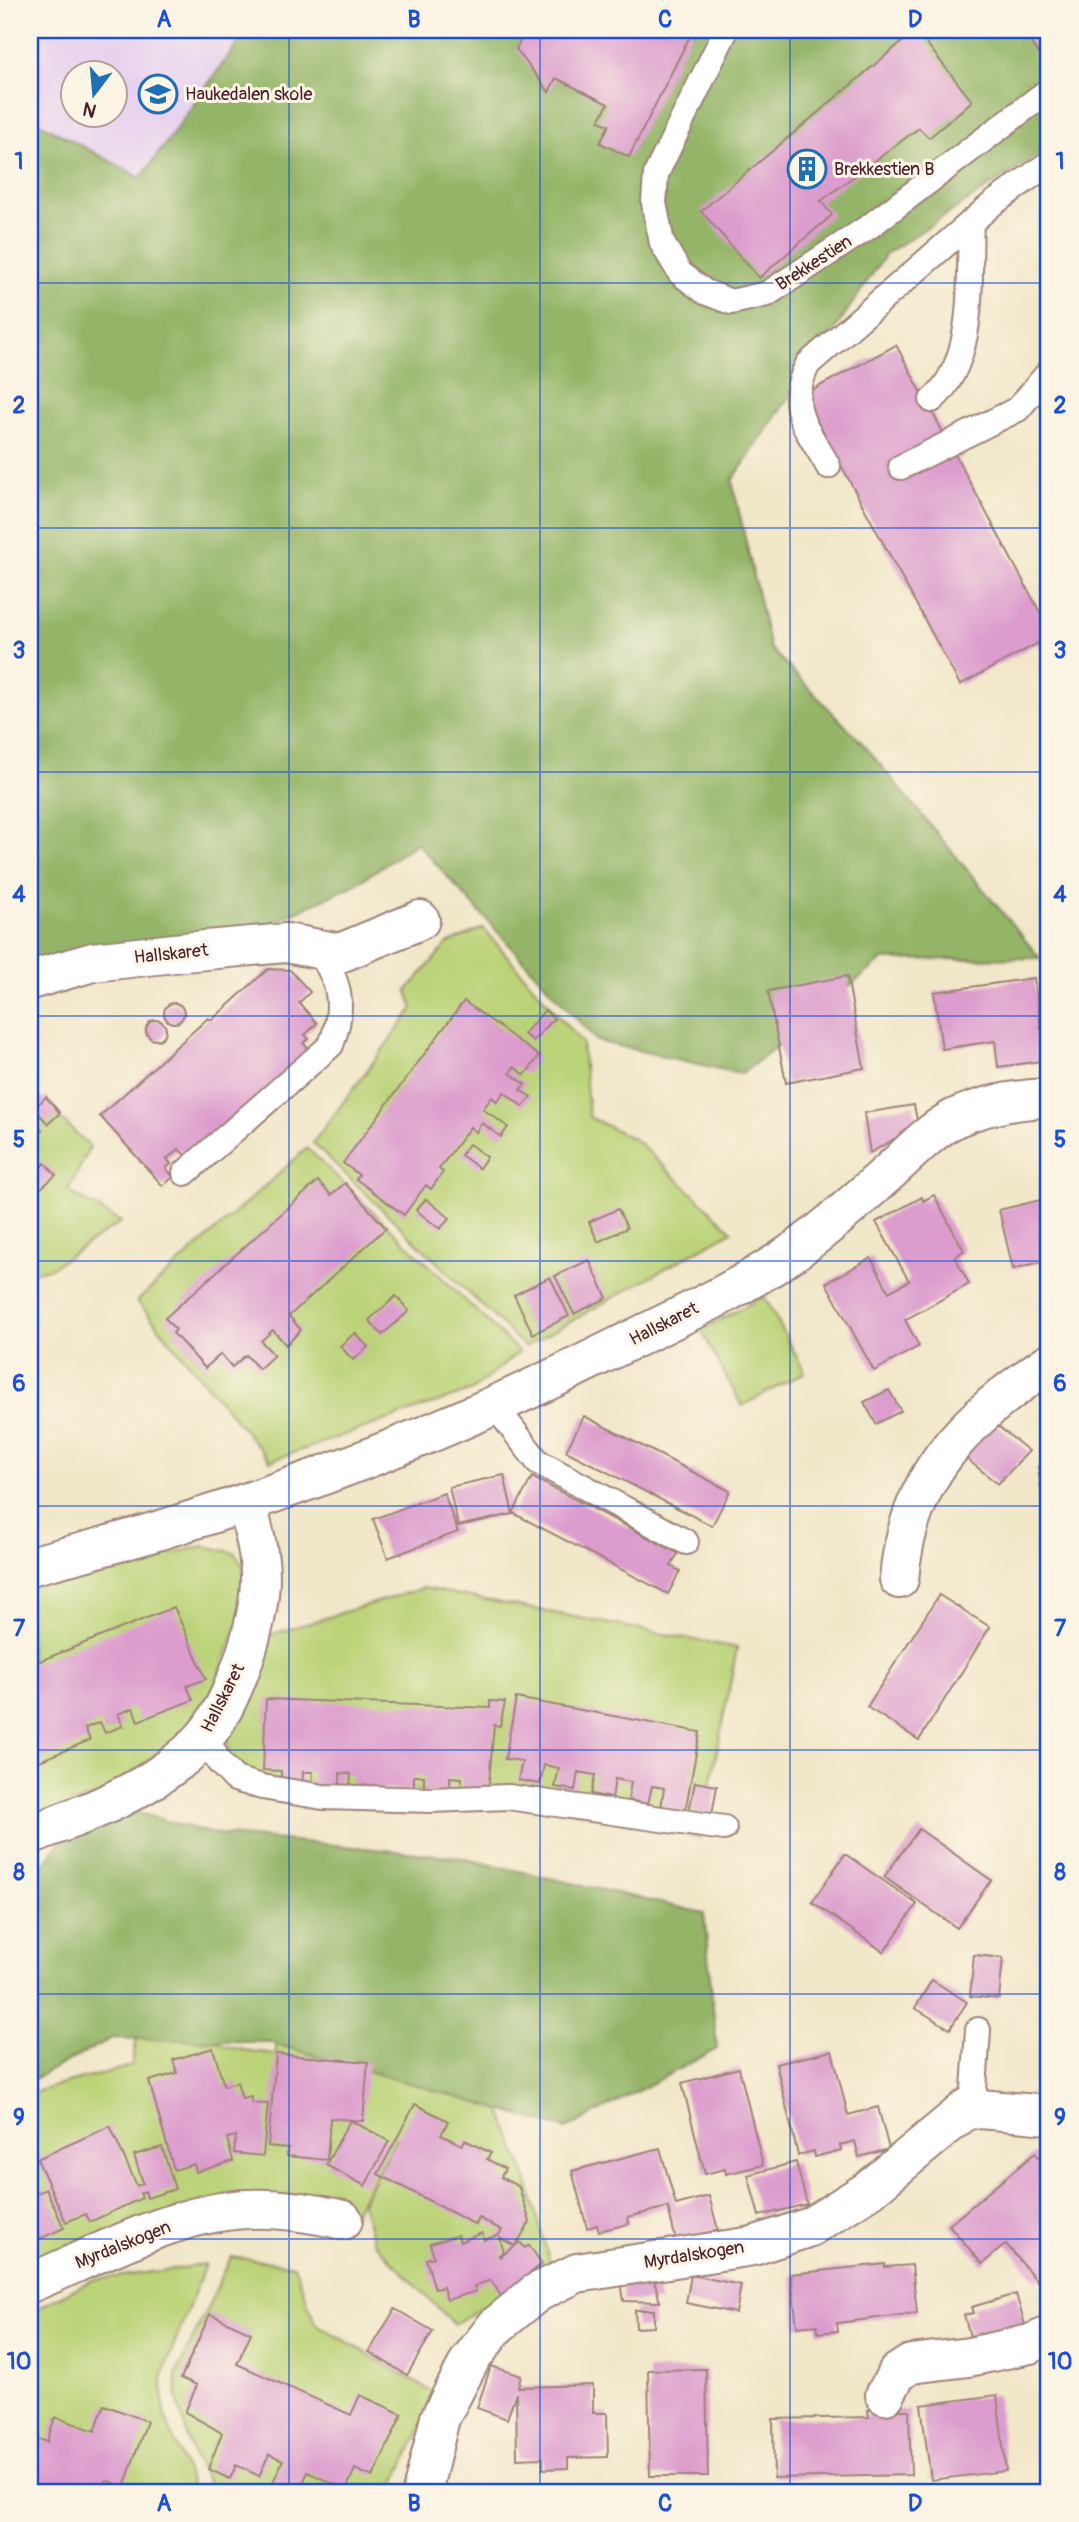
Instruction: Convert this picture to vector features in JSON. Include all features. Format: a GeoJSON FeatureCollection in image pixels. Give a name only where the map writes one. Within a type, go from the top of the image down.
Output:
{"type":"FeatureCollection","features":[{"type":"Feature","properties":{"kind":"street","name":"Hallskaret"},"geometry":{"type":"LineString","coordinates":[[30,980],[93,962],[286,943],[340,953],[420,920]]}},
{"type":"Feature","properties":{"kind":"street","name":"Hallskaret"},"geometry":{"type":"LineString","coordinates":[[30,1566],[122,1543],[247,1504],[358,1463],[495,1406],[712,1300],[782,1260],[828,1227],[929,1135],[954,1119],[1006,1101],[1049,1098]]}},
{"type":"Feature","properties":{"kind":"street"},"geometry":{"type":"LineString","coordinates":[[899,1579],[909,1518],[919,1493],[936,1467],[982,1415],[1049,1363]]}},
{"type":"Feature","properties":{"kind":"street","name":"Hallskaret"},"geometry":{"type":"LineString","coordinates":[[30,1835],[124,1796],[172,1764],[205,1736],[241,1666],[256,1615],[261,1580],[259,1552],[247,1504]]}},
{"type":"Feature","properties":{"kind":"street"},"geometry":{"type":"LineString","coordinates":[[968,2108],[1049,2115]]}},
{"type":"Feature","properties":{"kind":"street","name":"Myrdalskogen"},"geometry":{"type":"LineString","coordinates":[[422,2492],[440,2418],[470,2360],[496,2326],[536,2293],[577,2273],[753,2246],[810,2227],[869,2190],[968,2108]]}},
{"type":"Feature","properties":{"kind":"street","name":"Myrdalskogen"},"geometry":{"type":"LineString","coordinates":[[30,2283],[122,2244],[186,2221],[226,2211],[305,2211],[343,2220]]}},
{"type":"Feature","properties":{"kind":"street"},"geometry":{"type":"LineString","coordinates":[[885,2395],[897,2373],[911,2364],[970,2357],[1030,2344],[1049,2336]]}},
{"type":"Feature","properties":{"kind":"lane","name":"Brekkestien"},"geometry":{"type":"LineString","coordinates":[[726,30],[656,174],[654,203],[662,243],[680,273],[705,292],[732,302],[767,294],[870,226],[1049,90]]}},
{"type":"Feature","properties":{"kind":"lane"},"geometry":{"type":"LineString","coordinates":[[828,466],[796,409],[797,386],[808,364],[971,222],[1049,163]]}},
{"type":"Feature","properties":{"kind":"lane"},"geometry":{"type":"LineString","coordinates":[[932,400],[944,390],[955,370],[965,333],[971,222]]}},
{"type":"Feature","properties":{"kind":"lane"},"geometry":{"type":"LineString","coordinates":[[901,467],[1018,409],[1049,372]]}},
{"type":"Feature","properties":{"kind":"lane"},"geometry":{"type":"LineString","coordinates":[[185,1173],[331,1045],[339,1002],[337,985],[334,971],[315,947]]}},
{"type":"Feature","properties":{"kind":"lane"},"geometry":{"type":"LineString","coordinates":[[495,1406],[538,1462],[686,1542]]}},
{"type":"Feature","properties":{"kind":"lane"},"geometry":{"type":"LineString","coordinates":[[205,1736],[219,1762],[235,1779],[262,1787],[323,1797],[432,1800],[508,1797],[724,1828]]}},
{"type":"Feature","properties":{"kind":"lane"},"geometry":{"type":"LineString","coordinates":[[968,2108],[974,2089],[978,2030]]}},
{"type":"Feature","properties":{"kind":"shaded area","name":"Haukedalen skole"},"geometry":{"type":"Polygon","coordinates":[[[30,30],[247,30],[142,178],[30,118],[30,30]]]}},
{"type":"Feature","properties":{"kind":"green space"},"geometry":{"type":"Polygon","coordinates":[[[247,30],[1049,30],[1049,148],[886,254],[732,481],[770,648],[863,744],[1040,958],[882,960],[742,1074],[597,1041],[417,843],[354,885],[265,926],[30,992],[30,118],[141,178],[247,30]]]}},
{"type":"Feature","properties":{"kind":"green space"},"geometry":{"type":"Polygon","coordinates":[[[483,928],[582,1043],[589,1117],[636,1140],[732,1231],[525,1347],[313,1143],[413,1009],[407,991],[447,944],[483,928]]]}},
{"type":"Feature","properties":{"kind":"green space"},"geometry":{"type":"Polygon","coordinates":[[[30,1089],[90,1147],[68,1191],[121,1222],[49,1269],[30,1273],[30,1089]]]}},
{"type":"Feature","properties":{"kind":"green space"},"geometry":{"type":"Polygon","coordinates":[[[307,1148],[519,1352],[472,1390],[270,1461],[137,1301],[307,1148]]]}},
{"type":"Feature","properties":{"kind":"green space"},"geometry":{"type":"Polygon","coordinates":[[[764,1296],[805,1372],[742,1406],[701,1330],[764,1296]]]}},
{"type":"Feature","properties":{"kind":"green space"},"geometry":{"type":"Polygon","coordinates":[[[204,1546],[236,1553],[249,1579],[241,1616],[201,1721],[108,1791],[30,1819],[30,1587],[204,1546]]]}},
{"type":"Feature","properties":{"kind":"green space"},"geometry":{"type":"Polygon","coordinates":[[[423,1588],[737,1648],[700,1838],[508,1797],[256,1779],[230,1759],[224,1722],[269,1635],[423,1588]]]}},
{"type":"Feature","properties":{"kind":"green space"},"geometry":{"type":"Polygon","coordinates":[[[90,1799],[209,1833],[457,1857],[704,1913],[717,2049],[566,2129],[269,2042],[112,2038],[30,2081],[30,1885],[90,1799]]]}},
{"type":"Feature","properties":{"kind":"green space"},"geometry":{"type":"Polygon","coordinates":[[[276,2004],[497,2100],[527,2180],[551,2265],[454,2324],[374,2243],[362,2203],[397,2136],[353,2215],[302,2200],[30,2266],[30,2093],[131,2066],[137,2039],[186,2013],[215,2041],[235,2049],[276,2054],[276,2004]]]}},
{"type":"Feature","properties":{"kind":"green space"},"geometry":{"type":"Polygon","coordinates":[[[231,2257],[294,2265],[315,2323],[437,2395],[392,2489],[388,2492],[213,2492],[192,2453],[177,2398],[176,2375],[231,2257]]]}},
{"type":"Feature","properties":{"kind":"green space"},"geometry":{"type":"Polygon","coordinates":[[[205,2265],[162,2376],[164,2413],[194,2492],[30,2492],[30,2312],[92,2280],[205,2265]]]}},
{"type":"Feature","properties":{"kind":"building"},"geometry":{"type":"Polygon","coordinates":[[[526,30],[693,30],[629,157],[600,143],[609,125],[599,121],[608,104],[556,78],[549,92],[516,49],[526,30]]]}},
{"type":"Feature","properties":{"kind":"building","name":"Brekkestien B"},"geometry":{"type":"Polygon","coordinates":[[[916,30],[972,101],[929,138],[919,128],[821,201],[832,215],[759,278],[701,211],[916,30]]]}},
{"type":"Feature","properties":{"kind":"building"},"geometry":{"type":"Polygon","coordinates":[[[1021,30],[1049,30],[1049,47],[1039,54],[1021,30]]]}},
{"type":"Feature","properties":{"kind":"building"},"geometry":{"type":"Polygon","coordinates":[[[896,345],[1049,629],[1049,645],[1041,648],[1038,643],[960,685],[803,395],[896,345]]]}},
{"type":"Feature","properties":{"kind":"building"},"geometry":{"type":"Polygon","coordinates":[[[268,969],[290,970],[310,992],[299,1003],[317,1023],[305,1035],[309,1039],[303,1043],[311,1052],[191,1161],[179,1149],[167,1159],[171,1164],[166,1168],[173,1177],[163,1186],[100,1116],[208,1018],[212,1020],[268,969]]]}},
{"type":"Feature","properties":{"kind":"building"},"geometry":{"type":"Polygon","coordinates":[[[847,976],[864,1068],[786,1083],[768,991],[847,976]]]}},
{"type":"Feature","properties":{"kind":"building"},"geometry":{"type":"Polygon","coordinates":[[[1034,978],[1041,1029],[1048,1028],[1049,1060],[998,1067],[995,1041],[942,1049],[934,992],[1034,978]]]}},
{"type":"Feature","properties":{"kind":"building"},"geometry":{"type":"Polygon","coordinates":[[[464,1001],[539,1056],[525,1075],[514,1067],[510,1073],[525,1084],[520,1090],[531,1097],[523,1107],[504,1092],[497,1102],[492,1097],[483,1109],[508,1127],[501,1137],[482,1123],[476,1132],[470,1127],[439,1169],[443,1172],[431,1189],[426,1185],[404,1215],[356,1179],[359,1175],[343,1163],[464,1001]]]}},
{"type":"Feature","properties":{"kind":"building"},"geometry":{"type":"Polygon","coordinates":[[[174,1003],[181,1006],[184,1013],[181,1020],[174,1023],[167,1020],[164,1013],[167,1006],[174,1003]]]}},
{"type":"Feature","properties":{"kind":"building"},"geometry":{"type":"Polygon","coordinates":[[[545,1010],[554,1019],[533,1041],[524,1034],[545,1010]]]}},
{"type":"Feature","properties":{"kind":"building"},"geometry":{"type":"Polygon","coordinates":[[[156,1020],[163,1023],[166,1030],[163,1037],[156,1040],[149,1037],[146,1030],[149,1023],[156,1020]]]}},
{"type":"Feature","properties":{"kind":"building"},"geometry":{"type":"Polygon","coordinates":[[[46,1097],[60,1113],[48,1124],[34,1108],[46,1097]]]}},
{"type":"Feature","properties":{"kind":"building"},"geometry":{"type":"Polygon","coordinates":[[[914,1105],[918,1125],[870,1153],[864,1113],[914,1105]]]}},
{"type":"Feature","properties":{"kind":"building"},"geometry":{"type":"Polygon","coordinates":[[[30,1117],[42,1130],[30,1141],[30,1117]]]}},
{"type":"Feature","properties":{"kind":"building"},"geometry":{"type":"Polygon","coordinates":[[[469,1144],[487,1157],[479,1168],[461,1155],[469,1144]]]}},
{"type":"Feature","properties":{"kind":"building"},"geometry":{"type":"Polygon","coordinates":[[[45,1163],[56,1175],[31,1197],[30,1177],[45,1163]]]}},
{"type":"Feature","properties":{"kind":"building"},"geometry":{"type":"Polygon","coordinates":[[[318,1181],[331,1195],[345,1183],[386,1228],[289,1316],[301,1330],[286,1345],[273,1330],[261,1341],[274,1355],[259,1369],[246,1355],[232,1367],[221,1354],[205,1368],[173,1333],[176,1330],[165,1318],[318,1181]]]}},
{"type":"Feature","properties":{"kind":"building"},"geometry":{"type":"Polygon","coordinates":[[[934,1195],[964,1251],[955,1257],[969,1284],[905,1320],[919,1346],[874,1371],[826,1283],[871,1258],[889,1292],[909,1281],[876,1222],[922,1197],[923,1201],[934,1195]]]}},
{"type":"Feature","properties":{"kind":"building"},"geometry":{"type":"Polygon","coordinates":[[[1049,1198],[1049,1260],[1013,1269],[999,1210],[1049,1198]]]}},
{"type":"Feature","properties":{"kind":"building"},"geometry":{"type":"Polygon","coordinates":[[[426,1199],[450,1218],[440,1229],[416,1210],[426,1199]]]}},
{"type":"Feature","properties":{"kind":"building"},"geometry":{"type":"Polygon","coordinates":[[[618,1209],[627,1228],[598,1242],[589,1222],[618,1209]]]}},
{"type":"Feature","properties":{"kind":"building"},"geometry":{"type":"Polygon","coordinates":[[[589,1260],[607,1298],[574,1314],[555,1276],[589,1260]]]}},
{"type":"Feature","properties":{"kind":"building"},"geometry":{"type":"Polygon","coordinates":[[[550,1277],[569,1316],[533,1334],[514,1295],[550,1277]]]}},
{"type":"Feature","properties":{"kind":"building"},"geometry":{"type":"Polygon","coordinates":[[[396,1296],[409,1311],[382,1335],[369,1320],[396,1296]]]}},
{"type":"Feature","properties":{"kind":"building"},"geometry":{"type":"Polygon","coordinates":[[[355,1333],[368,1347],[353,1360],[340,1346],[355,1333]]]}},
{"type":"Feature","properties":{"kind":"building"},"geometry":{"type":"Polygon","coordinates":[[[889,1390],[901,1411],[876,1424],[864,1402],[889,1390]]]}},
{"type":"Feature","properties":{"kind":"building"},"geometry":{"type":"Polygon","coordinates":[[[584,1416],[730,1491],[712,1526],[566,1451],[584,1416]]]}},
{"type":"Feature","properties":{"kind":"building"},"geometry":{"type":"Polygon","coordinates":[[[994,1423],[1029,1451],[998,1484],[963,1456],[994,1423]]]}},
{"type":"Feature","properties":{"kind":"building"},"geometry":{"type":"Polygon","coordinates":[[[1049,1466],[1049,1527],[1046,1527],[1038,1467],[1049,1466]]]}},
{"type":"Feature","properties":{"kind":"building"},"geometry":{"type":"Polygon","coordinates":[[[504,1475],[513,1514],[458,1526],[449,1487],[504,1475]]]}},
{"type":"Feature","properties":{"kind":"building"},"geometry":{"type":"Polygon","coordinates":[[[532,1477],[678,1553],[671,1566],[680,1571],[668,1594],[513,1513],[532,1477]]]}},
{"type":"Feature","properties":{"kind":"building"},"geometry":{"type":"Polygon","coordinates":[[[444,1493],[458,1532],[388,1558],[373,1519],[444,1493]]]}},
{"type":"Feature","properties":{"kind":"building"},"geometry":{"type":"Polygon","coordinates":[[[939,1595],[990,1627],[919,1740],[867,1707],[939,1595]]]}},
{"type":"Feature","properties":{"kind":"building"},"geometry":{"type":"Polygon","coordinates":[[[174,1607],[206,1679],[187,1686],[193,1700],[138,1721],[133,1708],[118,1714],[123,1726],[105,1733],[100,1722],[85,1728],[90,1740],[30,1765],[30,1665],[174,1607]]]}},
{"type":"Feature","properties":{"kind":"building"},"geometry":{"type":"Polygon","coordinates":[[[516,1698],[700,1732],[685,1812],[661,1808],[664,1788],[652,1786],[648,1804],[628,1800],[631,1782],[615,1779],[612,1798],[591,1794],[595,1775],[578,1772],[575,1790],[555,1787],[559,1768],[544,1765],[540,1784],[518,1780],[522,1761],[505,1759],[516,1698]]]}},
{"type":"Feature","properties":{"kind":"building"},"geometry":{"type":"Polygon","coordinates":[[[266,1699],[490,1708],[490,1701],[505,1702],[500,1726],[494,1725],[488,1793],[461,1793],[462,1778],[450,1777],[450,1792],[424,1791],[424,1776],[414,1776],[414,1791],[350,1789],[351,1774],[340,1773],[340,1788],[312,1787],[313,1772],[303,1772],[302,1787],[281,1786],[281,1771],[263,1770],[266,1699]]]}},
{"type":"Feature","properties":{"kind":"building"},"geometry":{"type":"Polygon","coordinates":[[[695,1782],[717,1786],[712,1815],[689,1811],[695,1782]]]}},
{"type":"Feature","properties":{"kind":"building"},"geometry":{"type":"Polygon","coordinates":[[[919,1829],[991,1880],[957,1928],[884,1877],[919,1829]]]}},
{"type":"Feature","properties":{"kind":"building"},"geometry":{"type":"Polygon","coordinates":[[[845,1854],[917,1904],[884,1952],[812,1902],[845,1854]]]}},
{"type":"Feature","properties":{"kind":"building"},"geometry":{"type":"Polygon","coordinates":[[[974,1955],[1003,1958],[999,1999],[970,1996],[974,1955]]]}},
{"type":"Feature","properties":{"kind":"building"},"geometry":{"type":"Polygon","coordinates":[[[932,1980],[967,2002],[950,2029],[915,2008],[932,1980]]]}},
{"type":"Feature","properties":{"kind":"building"},"geometry":{"type":"Polygon","coordinates":[[[1046,2010],[1049,2010],[1049,2060],[1039,2058],[1046,2010]]]}},
{"type":"Feature","properties":{"kind":"building"},"geometry":{"type":"Polygon","coordinates":[[[213,2048],[224,2086],[237,2082],[242,2098],[251,2096],[251,2103],[268,2104],[263,2156],[234,2153],[236,2136],[227,2138],[233,2161],[196,2172],[194,2164],[174,2170],[149,2081],[177,2073],[173,2060],[213,2048]]]}},
{"type":"Feature","properties":{"kind":"building"},"geometry":{"type":"Polygon","coordinates":[[[832,2051],[848,2115],[878,2107],[889,2149],[859,2157],[855,2141],[840,2145],[841,2150],[815,2157],[814,2151],[798,2155],[776,2064],[832,2051]]]}},
{"type":"Feature","properties":{"kind":"building"},"geometry":{"type":"Polygon","coordinates":[[[276,2054],[368,2062],[363,2121],[330,2118],[327,2160],[287,2156],[288,2148],[268,2146],[276,2054]]]}},
{"type":"Feature","properties":{"kind":"building"},"geometry":{"type":"Polygon","coordinates":[[[739,2068],[763,2165],[726,2174],[725,2169],[705,2174],[682,2083],[739,2068]]]}},
{"type":"Feature","properties":{"kind":"building"},"geometry":{"type":"Polygon","coordinates":[[[415,2104],[448,2121],[441,2135],[462,2145],[465,2140],[491,2153],[487,2159],[505,2169],[501,2177],[519,2187],[530,2222],[515,2246],[520,2242],[525,2248],[529,2245],[542,2264],[501,2296],[491,2280],[474,2286],[476,2291],[447,2300],[443,2287],[435,2289],[426,2259],[434,2257],[430,2244],[458,2235],[460,2242],[482,2233],[484,2240],[499,2235],[502,2230],[479,2218],[476,2225],[378,2174],[415,2104]],[[500,2238],[504,2253],[499,2255],[500,2257],[515,2246],[500,2238]]]}},
{"type":"Feature","properties":{"kind":"building"},"geometry":{"type":"Polygon","coordinates":[[[350,2120],[389,2141],[365,2186],[326,2165],[350,2120]]]}},
{"type":"Feature","properties":{"kind":"building"},"geometry":{"type":"Polygon","coordinates":[[[110,2126],[137,2186],[143,2183],[134,2155],[162,2147],[175,2189],[147,2198],[145,2191],[140,2193],[142,2198],[90,2222],[86,2214],[66,2222],[37,2159],[110,2126]]]}},
{"type":"Feature","properties":{"kind":"building"},"geometry":{"type":"Polygon","coordinates":[[[660,2148],[676,2205],[709,2196],[718,2230],[676,2241],[668,2207],[628,2217],[629,2224],[599,2231],[597,2225],[587,2228],[572,2171],[660,2148]]]}},
{"type":"Feature","properties":{"kind":"building"},"geometry":{"type":"Polygon","coordinates":[[[1035,2153],[1049,2170],[1049,2270],[1037,2281],[1006,2244],[982,2264],[949,2225],[1035,2153]]]}},
{"type":"Feature","properties":{"kind":"building"},"geometry":{"type":"Polygon","coordinates":[[[796,2162],[807,2204],[759,2216],[748,2175],[796,2162]]]}},
{"type":"Feature","properties":{"kind":"building"},"geometry":{"type":"Polygon","coordinates":[[[46,2189],[64,2228],[37,2240],[33,2231],[30,2233],[30,2196],[46,2189]]]}},
{"type":"Feature","properties":{"kind":"building"},"geometry":{"type":"Polygon","coordinates":[[[885,2264],[885,2267],[912,2265],[917,2313],[837,2323],[838,2331],[818,2333],[817,2325],[797,2327],[791,2274],[885,2264]]]}},
{"type":"Feature","properties":{"kind":"building"},"geometry":{"type":"Polygon","coordinates":[[[691,2275],[741,2285],[736,2313],[686,2303],[691,2275]]]}},
{"type":"Feature","properties":{"kind":"building"},"geometry":{"type":"Polygon","coordinates":[[[653,2277],[660,2302],[624,2301],[621,2281],[653,2277]]]}},
{"type":"Feature","properties":{"kind":"building"},"geometry":{"type":"Polygon","coordinates":[[[1016,2294],[1025,2325],[981,2338],[980,2334],[970,2336],[964,2315],[974,2313],[972,2307],[1016,2294]]]}},
{"type":"Feature","properties":{"kind":"building"},"geometry":{"type":"Polygon","coordinates":[[[395,2309],[433,2331],[407,2375],[369,2352],[395,2309]]]}},
{"type":"Feature","properties":{"kind":"building"},"geometry":{"type":"Polygon","coordinates":[[[635,2310],[654,2310],[654,2327],[636,2328],[635,2310]]]}},
{"type":"Feature","properties":{"kind":"building"},"geometry":{"type":"Polygon","coordinates":[[[210,2314],[251,2333],[237,2364],[351,2415],[360,2395],[402,2414],[373,2477],[355,2469],[346,2490],[308,2472],[299,2492],[294,2492],[273,2482],[283,2460],[269,2454],[259,2476],[236,2465],[230,2479],[208,2469],[222,2433],[185,2412],[197,2385],[181,2378],[210,2314]]]}},
{"type":"Feature","properties":{"kind":"building"},"geometry":{"type":"Polygon","coordinates":[[[491,2366],[521,2376],[518,2387],[593,2385],[593,2413],[607,2413],[608,2457],[568,2458],[568,2468],[543,2469],[543,2458],[517,2459],[516,2393],[507,2419],[477,2408],[491,2366]]]}},
{"type":"Feature","properties":{"kind":"building"},"geometry":{"type":"Polygon","coordinates":[[[706,2369],[708,2476],[650,2476],[648,2370],[706,2369]]]}},
{"type":"Feature","properties":{"kind":"building"},"geometry":{"type":"Polygon","coordinates":[[[997,2395],[1006,2471],[931,2480],[921,2405],[997,2395]]]}},
{"type":"Feature","properties":{"kind":"building"},"geometry":{"type":"Polygon","coordinates":[[[104,2405],[147,2421],[124,2487],[106,2480],[102,2492],[30,2492],[30,2436],[47,2442],[55,2417],[95,2431],[104,2405]]]}},
{"type":"Feature","properties":{"kind":"building"},"geometry":{"type":"Polygon","coordinates":[[[868,2410],[909,2410],[911,2475],[774,2478],[773,2419],[869,2417],[868,2410]]]}},
{"type":"Feature","properties":{"kind":"place","name":"Haukedalen skole"},"geometry":{"type":"Point","coordinates":[158,94]}},
{"type":"Feature","properties":{"kind":"place","name":"Brekkestien B"},"geometry":{"type":"Point","coordinates":[807,169]}}]}
